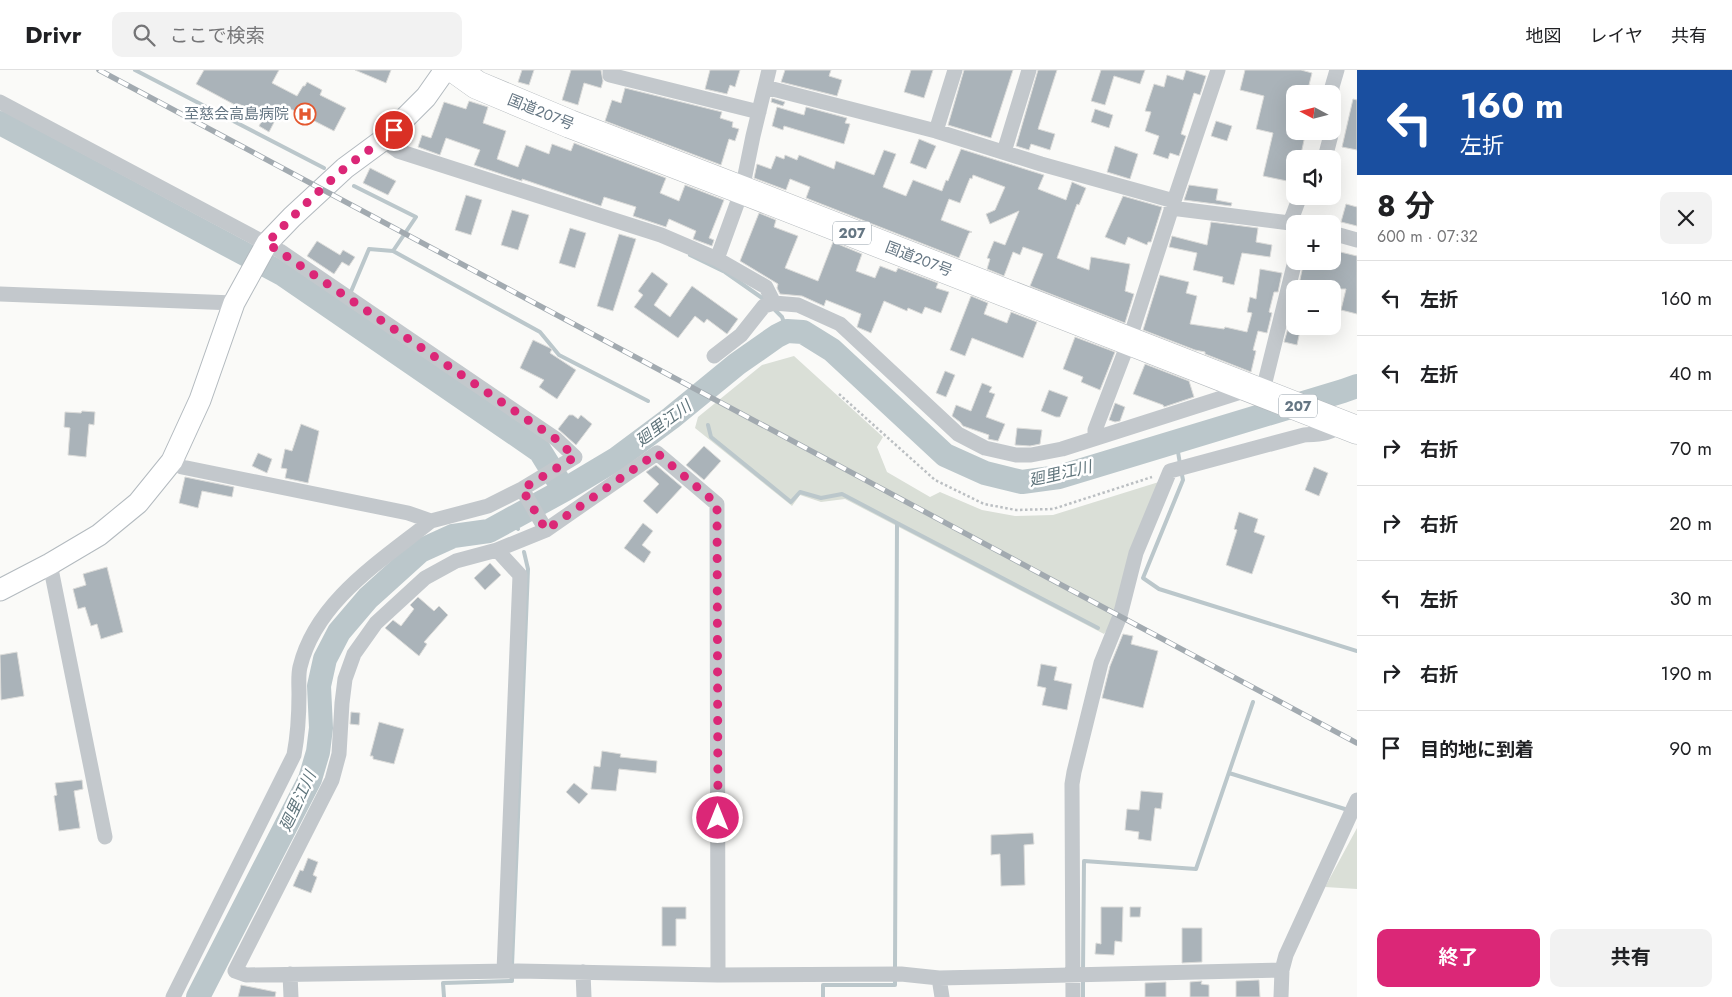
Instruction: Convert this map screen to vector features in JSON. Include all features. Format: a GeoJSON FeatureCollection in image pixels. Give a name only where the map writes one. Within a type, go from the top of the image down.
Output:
{"type":"FeatureCollection","features":[{"type":"Feature","properties":{"kind":"highway","name":"国道207号"},"geometry":{"type":"LineString","coordinates":[[456,70],[477,86],[561,121],[1350,427]]}},
{"type":"Feature","properties":{"kind":"street"},"geometry":{"type":"LineString","coordinates":[[0,590],[50,564],[99,535],[138,503],[172,461],[200,400],[234,303],[267,243],[345,168],[383,140],[426,97],[445,70]]}},
{"type":"Feature","properties":{"kind":"street"},"geometry":{"type":"LineString","coordinates":[[610,70],[610,75],[759,112]]}},
{"type":"Feature","properties":{"kind":"street"},"geometry":{"type":"LineString","coordinates":[[717,259],[742,190],[769,70]]}},
{"type":"Feature","properties":{"kind":"street"},"geometry":{"type":"LineString","coordinates":[[936,131],[955,70]]}},
{"type":"Feature","properties":{"kind":"street"},"geometry":{"type":"LineString","coordinates":[[1004,152],[1029,70]]}},
{"type":"Feature","properties":{"kind":"street"},"geometry":{"type":"LineString","coordinates":[[1095,438],[1096,430],[1129,341],[1172,205],[1218,70]]}},
{"type":"Feature","properties":{"kind":"street"},"geometry":{"type":"LineString","coordinates":[[1333,85],[1337,70]]}},
{"type":"Feature","properties":{"kind":"street"},"geometry":{"type":"LineString","coordinates":[[765,87],[936,131],[1172,205],[1286,222]]}},
{"type":"Feature","properties":{"kind":"street"},"geometry":{"type":"LineString","coordinates":[[0,102],[267,243],[556,439],[575,457],[522,489],[488,506],[431,521],[360,578],[323,616],[311,639],[300,668],[298,734],[294,755],[174,997]]}},
{"type":"Feature","properties":{"kind":"street"},"geometry":{"type":"LineString","coordinates":[[383,140],[398,151],[660,235],[717,259],[766,288],[769,304]]}},
{"type":"Feature","properties":{"kind":"street"},"geometry":{"type":"LineString","coordinates":[[1341,236],[1357,240]]}},
{"type":"Feature","properties":{"kind":"street"},"geometry":{"type":"LineString","coordinates":[[769,304],[798,306],[840,324],[958,434],[985,448],[1016,455],[1031,456],[1062,449],[1253,388],[1265,382],[1293,270]]}},
{"type":"Feature","properties":{"kind":"street"},"geometry":{"type":"LineString","coordinates":[[0,294],[234,303]]}},
{"type":"Feature","properties":{"kind":"street"},"geometry":{"type":"LineString","coordinates":[[714,356],[741,335],[769,304]]}},
{"type":"Feature","properties":{"kind":"street"},"geometry":{"type":"LineString","coordinates":[[1073,997],[1080,974],[1072,784],[1101,663],[1120,616],[1136,553],[1177,469],[1304,435],[1324,434],[1350,427]]}},
{"type":"Feature","properties":{"kind":"street"},"geometry":{"type":"LineString","coordinates":[[718,975],[717,504],[657,453],[546,530],[497,550],[456,561],[425,578],[376,623],[354,654],[345,679],[339,754],[332,780],[235,972],[246,975],[509,971],[718,975],[895,974],[939,978],[1282,970]]}},
{"type":"Feature","properties":{"kind":"street"},"geometry":{"type":"LineString","coordinates":[[172,461],[182,467],[408,513],[431,521]]}},
{"type":"Feature","properties":{"kind":"street"},"geometry":{"type":"LineString","coordinates":[[522,489],[546,530]]}},
{"type":"Feature","properties":{"kind":"street"},"geometry":{"type":"LineString","coordinates":[[497,550],[520,575],[509,971]]}},
{"type":"Feature","properties":{"kind":"street"},"geometry":{"type":"LineString","coordinates":[[50,564],[105,837]]}},
{"type":"Feature","properties":{"kind":"street"},"geometry":{"type":"LineString","coordinates":[[1281,997],[1282,970],[1286,955],[1357,800]]}},
{"type":"Feature","properties":{"kind":"street"},"geometry":{"type":"LineString","coordinates":[[582,972],[584,997]]}},
{"type":"Feature","properties":{"kind":"street"},"geometry":{"type":"LineString","coordinates":[[290,974],[292,997]]}},
{"type":"Feature","properties":{"kind":"street"},"geometry":{"type":"LineString","coordinates":[[939,978],[942,997]]}},
{"type":"Feature","properties":{"kind":"path"},"geometry":{"type":"LineString","coordinates":[[839,394],[935,480],[984,504],[1016,510],[1053,508],[1177,469]]}},
{"type":"Feature","properties":{"kind":"shaded area"},"geometry":{"type":"Polygon","coordinates":[[[794,356],[883,437],[877,447],[887,472],[930,497],[940,492],[982,510],[1015,516],[1053,515],[1162,481],[1114,621],[1104,634],[845,499],[821,502],[800,495],[792,506],[695,428],[698,417],[762,365],[794,356]]]}},
{"type":"Feature","properties":{"kind":"shaded area"},"geometry":{"type":"Polygon","coordinates":[[[1357,828],[1357,889],[1325,887],[1357,828]]]}},
{"type":"Feature","properties":{"kind":"building"},"geometry":{"type":"Polygon","coordinates":[[[204,70],[279,70],[272,83],[297,96],[307,82],[322,90],[320,95],[346,108],[334,131],[283,105],[269,132],[259,126],[264,117],[239,104],[237,106],[196,84],[204,70]]]}},
{"type":"Feature","properties":{"kind":"building"},"geometry":{"type":"Polygon","coordinates":[[[355,70],[391,70],[386,83],[355,70]]]}},
{"type":"Feature","properties":{"kind":"building"},"geometry":{"type":"Polygon","coordinates":[[[522,70],[534,70],[529,85],[518,82],[522,70]]]}},
{"type":"Feature","properties":{"kind":"building"},"geometry":{"type":"Polygon","coordinates":[[[571,70],[601,70],[603,81],[601,88],[584,83],[578,105],[562,100],[571,70]]]}},
{"type":"Feature","properties":{"kind":"building"},"geometry":{"type":"Polygon","coordinates":[[[710,70],[740,70],[735,87],[730,85],[727,94],[705,89],[710,70]]]}},
{"type":"Feature","properties":{"kind":"building"},"geometry":{"type":"Polygon","coordinates":[[[785,70],[831,70],[829,76],[842,80],[837,96],[781,82],[785,70]]]}},
{"type":"Feature","properties":{"kind":"building"},"geometry":{"type":"Polygon","coordinates":[[[911,70],[933,70],[924,98],[904,92],[911,70]]]}},
{"type":"Feature","properties":{"kind":"building"},"geometry":{"type":"Polygon","coordinates":[[[964,70],[1013,70],[991,138],[948,125],[964,70]]]}},
{"type":"Feature","properties":{"kind":"building"},"geometry":{"type":"Polygon","coordinates":[[[1038,70],[1057,70],[1038,129],[1055,134],[1050,150],[1031,144],[1029,150],[1016,146],[1038,70]]]}},
{"type":"Feature","properties":{"kind":"building"},"geometry":{"type":"Polygon","coordinates":[[[1101,70],[1145,70],[1140,84],[1114,76],[1105,105],[1091,101],[1101,70]]]}},
{"type":"Feature","properties":{"kind":"building"},"geometry":{"type":"Polygon","coordinates":[[[1186,70],[1206,76],[1200,95],[1194,93],[1181,134],[1186,136],[1179,156],[1170,153],[1168,159],[1153,154],[1159,136],[1145,131],[1151,112],[1145,111],[1154,84],[1164,87],[1167,75],[1183,80],[1186,70]]]}},
{"type":"Feature","properties":{"kind":"building"},"geometry":{"type":"Polygon","coordinates":[[[1245,70],[1301,70],[1312,73],[1309,85],[1286,85],[1286,140],[1304,140],[1302,150],[1286,150],[1286,181],[1263,176],[1273,133],[1256,129],[1264,96],[1240,90],[1245,70]]]}},
{"type":"Feature","properties":{"kind":"building"},"geometry":{"type":"Polygon","coordinates":[[[625,88],[722,112],[720,118],[733,122],[732,127],[739,129],[735,141],[729,139],[721,165],[605,121],[612,100],[621,103],[625,88]]]}},
{"type":"Feature","properties":{"kind":"building"},"geometry":{"type":"Polygon","coordinates":[[[772,98],[785,102],[783,106],[771,102],[772,98]]]}},
{"type":"Feature","properties":{"kind":"building"},"geometry":{"type":"Polygon","coordinates":[[[1353,99],[1357,100],[1357,150],[1342,147],[1353,99]]]}},
{"type":"Feature","properties":{"kind":"building"},"geometry":{"type":"Polygon","coordinates":[[[469,101],[488,107],[483,123],[506,131],[497,159],[518,167],[526,145],[549,154],[552,144],[571,151],[574,143],[666,178],[660,193],[679,201],[685,185],[724,200],[709,238],[714,240],[712,246],[693,239],[696,231],[669,219],[666,227],[633,216],[636,207],[604,197],[601,206],[474,165],[480,150],[446,138],[440,155],[418,147],[422,135],[431,138],[444,102],[466,109],[469,101]]]}},
{"type":"Feature","properties":{"kind":"building"},"geometry":{"type":"Polygon","coordinates":[[[777,107],[804,115],[806,107],[847,118],[845,123],[850,124],[844,144],[784,126],[783,130],[772,126],[777,107]]]}},
{"type":"Feature","properties":{"kind":"building"},"geometry":{"type":"Polygon","coordinates":[[[1095,109],[1113,115],[1109,128],[1091,122],[1095,109]]]}},
{"type":"Feature","properties":{"kind":"building"},"geometry":{"type":"Polygon","coordinates":[[[1216,121],[1232,126],[1227,141],[1211,136],[1216,121]]]}},
{"type":"Feature","properties":{"kind":"building"},"geometry":{"type":"Polygon","coordinates":[[[919,139],[936,146],[926,169],[910,163],[919,139]]]}},
{"type":"Feature","properties":{"kind":"building"},"geometry":{"type":"Polygon","coordinates":[[[1115,146],[1138,154],[1130,179],[1107,172],[1115,146]]]}},
{"type":"Feature","properties":{"kind":"building"},"geometry":{"type":"Polygon","coordinates":[[[961,149],[1044,175],[1038,189],[1066,200],[1072,182],[1086,188],[1079,205],[1077,204],[1057,258],[1089,270],[1091,257],[1130,264],[1125,291],[1134,294],[1125,323],[1030,286],[1043,254],[1023,247],[1020,255],[1013,252],[1004,276],[987,269],[990,259],[987,258],[994,241],[1005,245],[1019,211],[990,224],[986,214],[995,210],[1005,187],[973,175],[960,203],[949,199],[941,220],[972,232],[969,233],[959,258],[806,198],[810,187],[790,179],[786,190],[754,178],[757,164],[771,169],[776,156],[784,159],[785,155],[797,160],[799,155],[834,169],[836,161],[874,175],[884,150],[896,154],[883,187],[906,196],[913,180],[942,191],[961,149]]]}},
{"type":"Feature","properties":{"kind":"building"},"geometry":{"type":"Polygon","coordinates":[[[370,168],[396,181],[388,195],[363,183],[370,168]]]}},
{"type":"Feature","properties":{"kind":"building"},"geometry":{"type":"Polygon","coordinates":[[[1189,185],[1218,189],[1216,200],[1232,203],[1231,206],[1184,200],[1189,185]]]}},
{"type":"Feature","properties":{"kind":"building"},"geometry":{"type":"Polygon","coordinates":[[[466,195],[482,200],[471,235],[455,230],[466,195]]]}},
{"type":"Feature","properties":{"kind":"building"},"geometry":{"type":"Polygon","coordinates":[[[1123,196],[1162,207],[1151,242],[1148,242],[1147,245],[1128,237],[1125,245],[1105,237],[1123,196]]]}},
{"type":"Feature","properties":{"kind":"building"},"geometry":{"type":"Polygon","coordinates":[[[1346,204],[1357,207],[1357,226],[1341,222],[1346,204]]]}},
{"type":"Feature","properties":{"kind":"building"},"geometry":{"type":"Polygon","coordinates":[[[512,210],[529,215],[518,250],[501,245],[512,210]]]}},
{"type":"Feature","properties":{"kind":"building"},"geometry":{"type":"Polygon","coordinates":[[[759,213],[776,220],[774,227],[798,236],[785,268],[818,281],[833,242],[862,254],[856,271],[875,278],[880,266],[896,272],[898,268],[938,283],[936,288],[949,292],[941,313],[925,307],[922,314],[908,308],[907,311],[884,301],[871,333],[857,327],[861,314],[826,300],[824,306],[802,296],[780,294],[777,288],[778,284],[740,261],[759,213]]]}},
{"type":"Feature","properties":{"kind":"building"},"geometry":{"type":"Polygon","coordinates":[[[1211,222],[1258,228],[1256,242],[1272,245],[1270,257],[1242,253],[1234,285],[1222,282],[1223,277],[1193,270],[1197,253],[1169,247],[1172,236],[1207,245],[1211,222]]]}},
{"type":"Feature","properties":{"kind":"building"},"geometry":{"type":"Polygon","coordinates":[[[570,228],[586,233],[575,268],[559,263],[570,228]]]}},
{"type":"Feature","properties":{"kind":"building"},"geometry":{"type":"Polygon","coordinates":[[[619,234],[636,239],[613,311],[597,306],[619,234]]]}},
{"type":"Feature","properties":{"kind":"building"},"geometry":{"type":"Polygon","coordinates":[[[317,241],[340,255],[343,250],[355,257],[349,266],[342,262],[334,274],[307,256],[317,241]]]}},
{"type":"Feature","properties":{"kind":"building"},"geometry":{"type":"Polygon","coordinates":[[[1341,252],[1357,256],[1357,314],[1341,310],[1346,289],[1341,289],[1341,280],[1300,280],[1302,270],[1341,270],[1341,252]]]}},
{"type":"Feature","properties":{"kind":"building"},"geometry":{"type":"Polygon","coordinates":[[[1260,269],[1282,273],[1278,292],[1274,292],[1269,312],[1272,313],[1267,333],[1258,331],[1253,350],[1256,351],[1251,372],[1205,354],[1205,352],[1143,330],[1160,275],[1189,282],[1186,293],[1197,296],[1190,324],[1224,329],[1225,327],[1247,332],[1252,313],[1247,312],[1250,297],[1256,299],[1260,269]]]}},
{"type":"Feature","properties":{"kind":"building"},"geometry":{"type":"Polygon","coordinates":[[[652,272],[668,284],[654,305],[670,317],[692,286],[738,319],[727,334],[707,319],[704,323],[695,316],[678,338],[634,307],[643,295],[638,291],[652,272]]]}},
{"type":"Feature","properties":{"kind":"building"},"geometry":{"type":"Polygon","coordinates":[[[971,296],[988,303],[984,314],[1007,323],[1011,312],[1037,322],[1023,358],[972,338],[965,356],[950,350],[971,296]]]}},
{"type":"Feature","properties":{"kind":"building"},"geometry":{"type":"Polygon","coordinates":[[[1286,335],[1299,335],[1297,345],[1284,342],[1286,335]]]}},
{"type":"Feature","properties":{"kind":"building"},"geometry":{"type":"Polygon","coordinates":[[[1075,337],[1115,352],[1100,390],[1081,382],[1083,377],[1063,369],[1075,337]]]}},
{"type":"Feature","properties":{"kind":"building"},"geometry":{"type":"Polygon","coordinates":[[[533,340],[552,349],[550,353],[576,370],[557,399],[539,387],[544,380],[520,368],[533,340]]]}},
{"type":"Feature","properties":{"kind":"building"},"geometry":{"type":"Polygon","coordinates":[[[1145,364],[1189,381],[1194,397],[1164,407],[1133,394],[1145,364]]]}},
{"type":"Feature","properties":{"kind":"building"},"geometry":{"type":"Polygon","coordinates":[[[945,371],[955,375],[946,397],[936,393],[945,371]]]}},
{"type":"Feature","properties":{"kind":"building"},"geometry":{"type":"Polygon","coordinates":[[[982,383],[992,387],[989,392],[995,394],[986,417],[1005,424],[998,441],[988,439],[989,435],[963,426],[952,416],[956,405],[971,411],[982,383]]]}},
{"type":"Feature","properties":{"kind":"building"},"geometry":{"type":"Polygon","coordinates":[[[1049,390],[1068,397],[1060,417],[1041,411],[1049,390]]]}},
{"type":"Feature","properties":{"kind":"building"},"geometry":{"type":"Polygon","coordinates":[[[1115,403],[1125,407],[1120,421],[1115,422],[1109,420],[1115,403]]]}},
{"type":"Feature","properties":{"kind":"building"},"geometry":{"type":"Polygon","coordinates":[[[82,411],[95,412],[94,425],[89,424],[86,457],[68,455],[70,428],[64,427],[65,412],[81,413],[82,411]]]}},
{"type":"Feature","properties":{"kind":"building"},"geometry":{"type":"Polygon","coordinates":[[[569,415],[573,415],[578,419],[581,415],[592,424],[576,445],[558,429],[569,415]]]}},
{"type":"Feature","properties":{"kind":"building"},"geometry":{"type":"Polygon","coordinates":[[[301,424],[319,431],[308,483],[285,478],[287,469],[281,468],[285,449],[292,451],[301,424]]]}},
{"type":"Feature","properties":{"kind":"building"},"geometry":{"type":"Polygon","coordinates":[[[1017,428],[1042,430],[1040,444],[1030,446],[1015,445],[1017,428]]]}},
{"type":"Feature","properties":{"kind":"building"},"geometry":{"type":"Polygon","coordinates":[[[704,446],[721,461],[704,480],[686,465],[704,446]]]}},
{"type":"Feature","properties":{"kind":"building"},"geometry":{"type":"Polygon","coordinates":[[[258,453],[272,459],[267,473],[252,466],[258,453]]]}},
{"type":"Feature","properties":{"kind":"building"},"geometry":{"type":"Polygon","coordinates":[[[656,465],[682,487],[657,514],[643,501],[659,484],[646,472],[656,465]]]}},
{"type":"Feature","properties":{"kind":"building"},"geometry":{"type":"Polygon","coordinates":[[[1314,467],[1328,473],[1319,496],[1305,490],[1314,467]]]}},
{"type":"Feature","properties":{"kind":"building"},"geometry":{"type":"Polygon","coordinates":[[[185,477],[234,487],[232,497],[202,491],[198,508],[179,503],[185,477]]]}},
{"type":"Feature","properties":{"kind":"building"},"geometry":{"type":"Polygon","coordinates":[[[1239,512],[1258,519],[1254,532],[1265,536],[1252,574],[1226,565],[1237,530],[1234,529],[1239,512]]]}},
{"type":"Feature","properties":{"kind":"building"},"geometry":{"type":"Polygon","coordinates":[[[643,523],[653,531],[642,545],[651,552],[644,563],[624,548],[643,523]]]}},
{"type":"Feature","properties":{"kind":"building"},"geometry":{"type":"Polygon","coordinates":[[[490,563],[501,575],[485,590],[474,578],[490,563]]]}},
{"type":"Feature","properties":{"kind":"building"},"geometry":{"type":"Polygon","coordinates":[[[107,567],[123,632],[101,639],[97,624],[91,626],[85,607],[78,609],[73,589],[86,585],[83,574],[107,567]]]}},
{"type":"Feature","properties":{"kind":"building"},"geometry":{"type":"Polygon","coordinates":[[[418,597],[434,611],[439,606],[448,615],[424,642],[427,644],[419,656],[385,628],[393,620],[401,626],[414,609],[410,605],[418,597]]]}},
{"type":"Feature","properties":{"kind":"building"},"geometry":{"type":"Polygon","coordinates":[[[1123,634],[1133,636],[1131,644],[1158,651],[1143,708],[1102,698],[1110,666],[1123,634]]]}},
{"type":"Feature","properties":{"kind":"building"},"geometry":{"type":"Polygon","coordinates":[[[17,652],[24,696],[1,700],[0,655],[17,652]]]}},
{"type":"Feature","properties":{"kind":"building"},"geometry":{"type":"Polygon","coordinates":[[[1041,664],[1057,667],[1054,680],[1072,684],[1067,710],[1042,705],[1046,688],[1037,686],[1041,664]]]}},
{"type":"Feature","properties":{"kind":"building"},"geometry":{"type":"Polygon","coordinates":[[[351,712],[360,713],[359,725],[350,724],[351,712]]]}},
{"type":"Feature","properties":{"kind":"building"},"geometry":{"type":"Polygon","coordinates":[[[379,722],[404,729],[394,764],[373,759],[373,756],[370,756],[379,722]]]}},
{"type":"Feature","properties":{"kind":"building"},"geometry":{"type":"Polygon","coordinates":[[[602,751],[621,754],[620,757],[657,761],[656,773],[619,769],[616,791],[591,789],[594,766],[600,767],[602,751]]]}},
{"type":"Feature","properties":{"kind":"building"},"geometry":{"type":"Polygon","coordinates":[[[82,780],[83,789],[74,791],[80,828],[59,831],[54,796],[57,795],[55,783],[82,780]]]}},
{"type":"Feature","properties":{"kind":"building"},"geometry":{"type":"Polygon","coordinates":[[[574,783],[588,794],[579,804],[566,792],[574,783]]]}},
{"type":"Feature","properties":{"kind":"building"},"geometry":{"type":"Polygon","coordinates":[[[1141,791],[1163,793],[1161,809],[1155,808],[1151,841],[1138,839],[1139,832],[1125,830],[1127,809],[1139,810],[1141,791]]]}},
{"type":"Feature","properties":{"kind":"building"},"geometry":{"type":"Polygon","coordinates":[[[1033,833],[1034,844],[1024,845],[1025,885],[1001,886],[1000,854],[991,855],[991,835],[1033,833]]]}},
{"type":"Feature","properties":{"kind":"building"},"geometry":{"type":"Polygon","coordinates":[[[308,858],[318,862],[313,875],[317,877],[311,893],[293,886],[300,870],[303,871],[308,858]]]}},
{"type":"Feature","properties":{"kind":"building"},"geometry":{"type":"Polygon","coordinates":[[[662,907],[686,907],[686,919],[676,919],[676,946],[662,946],[662,907]]]}},
{"type":"Feature","properties":{"kind":"building"},"geometry":{"type":"Polygon","coordinates":[[[1101,907],[1123,907],[1122,942],[1115,941],[1114,955],[1095,954],[1096,943],[1101,944],[1101,907]]]}},
{"type":"Feature","properties":{"kind":"building"},"geometry":{"type":"Polygon","coordinates":[[[1130,907],[1141,907],[1140,917],[1130,917],[1130,907]]]}},
{"type":"Feature","properties":{"kind":"building"},"geometry":{"type":"Polygon","coordinates":[[[1182,928],[1202,928],[1202,962],[1182,963],[1182,928]]]}},
{"type":"Feature","properties":{"kind":"building"},"geometry":{"type":"Polygon","coordinates":[[[1259,980],[1260,997],[1236,997],[1236,981],[1259,980]]]}},
{"type":"Feature","properties":{"kind":"building"},"geometry":{"type":"Polygon","coordinates":[[[1202,981],[1201,984],[1209,985],[1209,997],[1190,997],[1190,982],[1202,981]]]}},
{"type":"Feature","properties":{"kind":"building"},"geometry":{"type":"Polygon","coordinates":[[[1166,982],[1166,997],[1145,997],[1145,983],[1166,982]]]}},
{"type":"Feature","properties":{"kind":"building"},"geometry":{"type":"Polygon","coordinates":[[[241,985],[276,992],[275,997],[238,997],[241,985]]]}},
{"type":"Feature","properties":{"kind":"waterway"},"geometry":{"type":"LineString","coordinates":[[135,70],[324,168]]}},
{"type":"Feature","properties":{"kind":"waterway"},"geometry":{"type":"LineString","coordinates":[[0,123],[284,275],[540,451],[564,490]]}},
{"type":"Feature","properties":{"kind":"waterway"},"geometry":{"type":"LineString","coordinates":[[354,186],[416,217],[393,251]]}},
{"type":"Feature","properties":{"kind":"waterway"},"geometry":{"type":"LineString","coordinates":[[350,294],[369,249],[393,251],[540,332],[559,355],[648,401]]}},
{"type":"Feature","properties":{"kind":"waterway"},"geometry":{"type":"LineString","coordinates":[[690,255],[725,272],[765,300]]}},
{"type":"Feature","properties":{"kind":"waterway"},"geometry":{"type":"LineString","coordinates":[[339,312],[346,300]]}},
{"type":"Feature","properties":{"kind":"waterway"},"geometry":{"type":"LineString","coordinates":[[772,307],[782,317],[787,331]]}},
{"type":"Feature","properties":{"kind":"waterway","name":"廻里江川"},"geometry":{"type":"LineString","coordinates":[[198,997],[310,779],[318,752],[321,728],[319,686],[325,659],[339,632],[368,598],[420,551],[453,536],[489,531],[616,459],[671,418],[737,364],[777,336],[787,331],[803,332],[832,350],[945,455],[985,473],[1022,482],[1059,477],[1357,386]]}},
{"type":"Feature","properties":{"kind":"waterway"},"geometry":{"type":"LineString","coordinates":[[708,425],[711,437],[791,502],[800,492],[821,498],[842,494],[897,523],[895,970]]}},
{"type":"Feature","properties":{"kind":"waterway"},"geometry":{"type":"LineString","coordinates":[[1176,440],[1180,464]]}},
{"type":"Feature","properties":{"kind":"waterway"},"geometry":{"type":"LineString","coordinates":[[1181,470],[1183,480],[1143,578],[1159,589],[1357,651]]}},
{"type":"Feature","properties":{"kind":"waterway"},"geometry":{"type":"LineString","coordinates":[[510,520],[518,529]]}},
{"type":"Feature","properties":{"kind":"waterway"},"geometry":{"type":"LineString","coordinates":[[897,523],[1098,628]]}},
{"type":"Feature","properties":{"kind":"waterway"},"geometry":{"type":"LineString","coordinates":[[512,966],[528,569],[524,552]]}},
{"type":"Feature","properties":{"kind":"waterway"},"geometry":{"type":"LineString","coordinates":[[1083,972],[1084,861],[1196,869],[1253,702]]}},
{"type":"Feature","properties":{"kind":"waterway"},"geometry":{"type":"LineString","coordinates":[[1229,773],[1348,810]]}},
{"type":"Feature","properties":{"kind":"waterway"},"geometry":{"type":"LineString","coordinates":[[444,997],[443,983],[512,981],[512,973]]}},
{"type":"Feature","properties":{"kind":"waterway"},"geometry":{"type":"LineString","coordinates":[[823,997],[823,985],[895,985],[895,977]]}},
{"type":"Feature","properties":{"kind":"waterway"},"geometry":{"type":"LineString","coordinates":[[1083,979],[1083,997]]}},
{"type":"Feature","properties":{"kind":"railway"},"geometry":{"type":"LineString","coordinates":[[99,70],[1357,743]]}},
{"type":"Feature","properties":{"kind":"place","name":"至慈会高島病院"},"geometry":{"type":"Point","coordinates":[305,114]}},
{"type":"Feature","properties":{"kind":"route"},"geometry":{"type":"LineString","coordinates":[[394,130],[345,168],[267,243],[556,439],[575,457],[522,489],[546,530],[657,453],[717,504],[718,818]]}}]}
